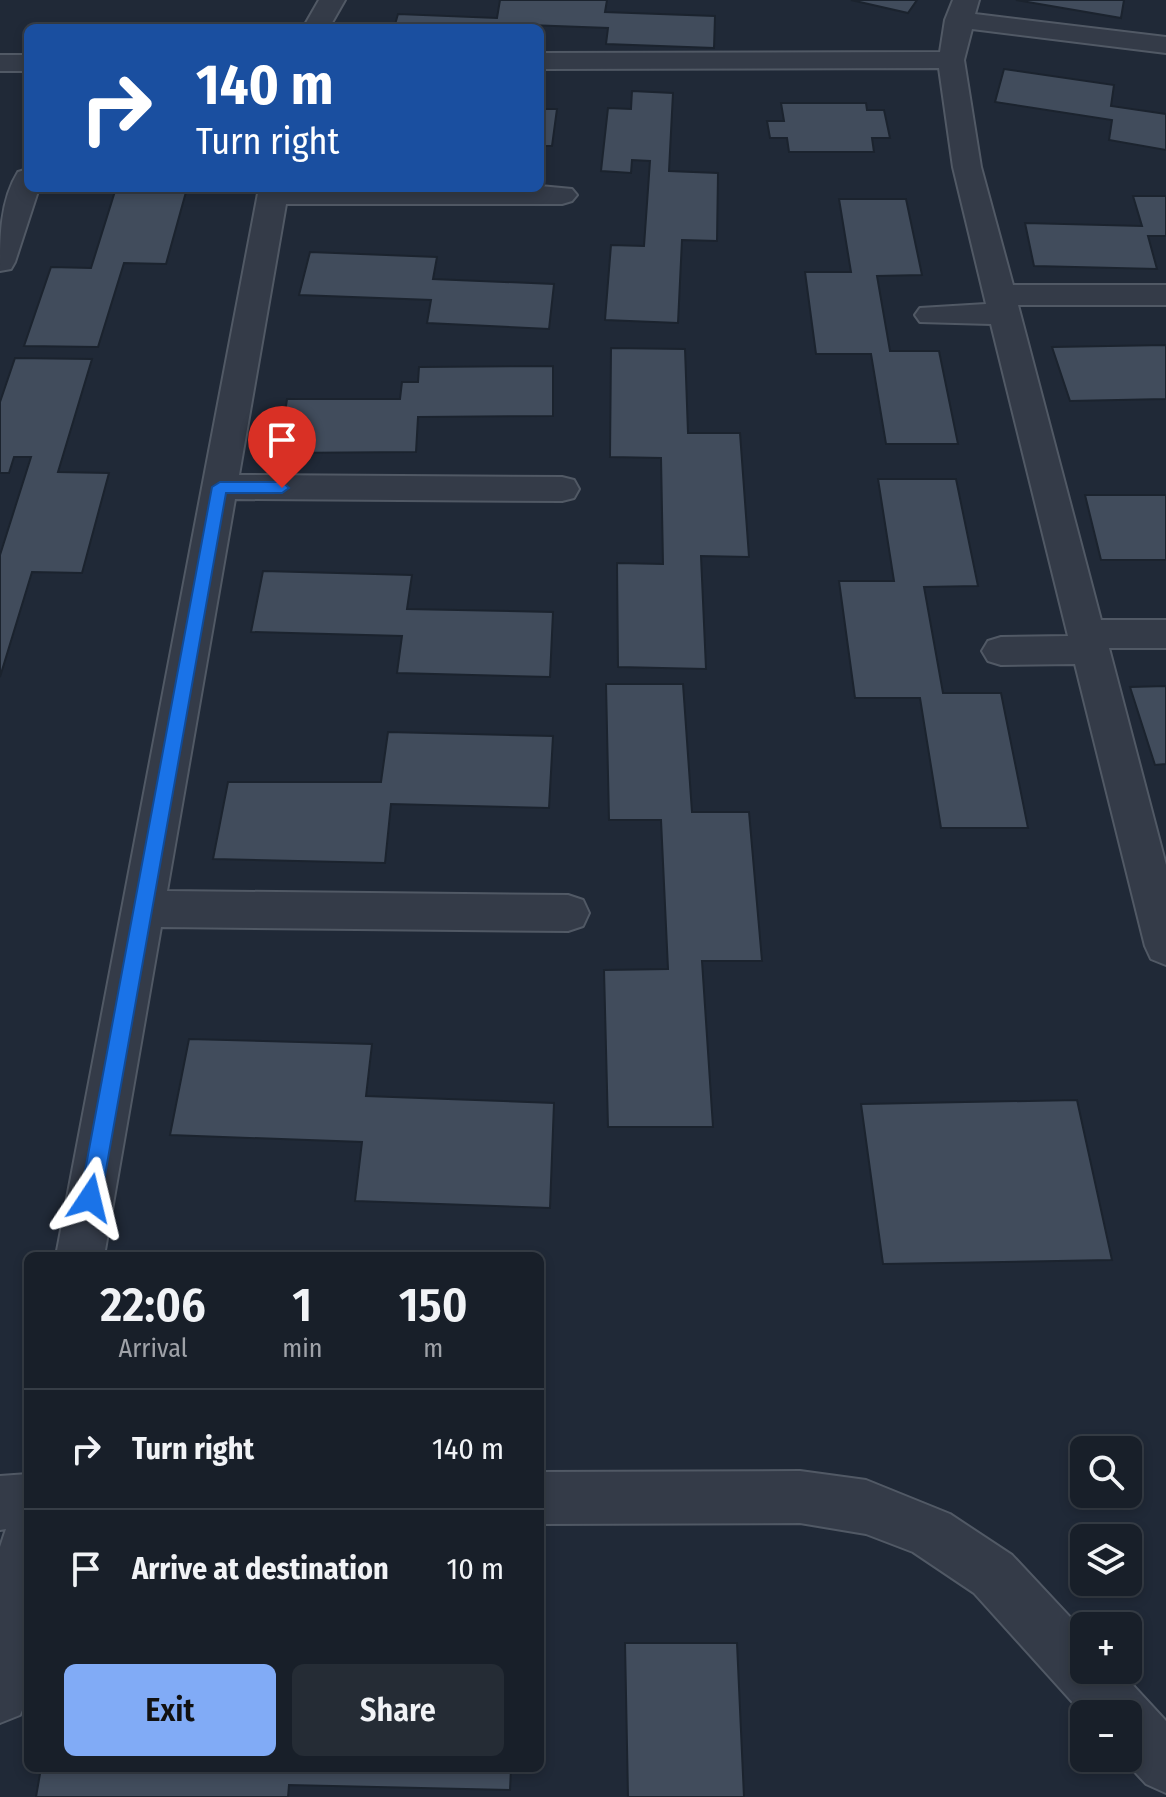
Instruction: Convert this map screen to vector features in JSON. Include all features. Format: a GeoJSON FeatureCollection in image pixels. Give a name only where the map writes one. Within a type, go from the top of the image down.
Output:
{"type":"FeatureCollection","features":[{"type":"Feature","properties":{"kind":"street"},"geometry":{"type":"LineString","coordinates":[[318,24],[332,0]]}},
{"type":"Feature","properties":{"kind":"street"},"geometry":{"type":"LineString","coordinates":[[1166,45],[962,10],[951,60],[967,167],[1166,946]]}},
{"type":"Feature","properties":{"kind":"street"},"geometry":{"type":"LineString","coordinates":[[544,61],[951,60]]}},
{"type":"Feature","properties":{"kind":"street"},"geometry":{"type":"LineString","coordinates":[[0,63],[24,63]]}},
{"type":"Feature","properties":{"kind":"street"},"geometry":{"type":"LineString","coordinates":[[0,262],[24,190]]}},
{"type":"Feature","properties":{"kind":"street"},"geometry":{"type":"LineString","coordinates":[[81,1252],[273,192]]}},
{"type":"Feature","properties":{"kind":"street"},"geometry":{"type":"LineString","coordinates":[[345,192],[562,195]]}},
{"type":"Feature","properties":{"kind":"street"},"geometry":{"type":"LineString","coordinates":[[931,315],[1002,305],[1166,295]]}},
{"type":"Feature","properties":{"kind":"street"},"geometry":{"type":"LineString","coordinates":[[220,487],[562,489]]}},
{"type":"Feature","properties":{"kind":"street"},"geometry":{"type":"LineString","coordinates":[[1001,651],[1166,634]]}},
{"type":"Feature","properties":{"kind":"street"},"geometry":{"type":"LineString","coordinates":[[143,909],[568,913]]}},
{"type":"Feature","properties":{"kind":"street"},"geometry":{"type":"LineString","coordinates":[[544,1498],[800,1497],[866,1507],[931,1533],[993,1574],[1108,1700]]}},
{"type":"Feature","properties":{"kind":"street"},"geometry":{"type":"LineString","coordinates":[[0,1503],[24,1501]]}},
{"type":"Feature","properties":{"kind":"street"},"geometry":{"type":"LineString","coordinates":[[0,1695],[24,1563]]}},
{"type":"Feature","properties":{"kind":"street"},"geometry":{"type":"LineString","coordinates":[[1142,1737],[1166,1764]]}},
{"type":"Feature","properties":{"kind":"building"},"geometry":{"type":"Polygon","coordinates":[[[500,0],[607,0],[605,12],[715,16],[714,48],[606,44],[608,28],[544,24],[395,24],[398,14],[497,18],[500,0]]]}},
{"type":"Feature","properties":{"kind":"building"},"geometry":{"type":"Polygon","coordinates":[[[851,0],[917,0],[908,13],[851,0]]]}},
{"type":"Feature","properties":{"kind":"building"},"geometry":{"type":"Polygon","coordinates":[[[1016,0],[1124,0],[1121,18],[1016,0]]]}},
{"type":"Feature","properties":{"kind":"building"},"geometry":{"type":"Polygon","coordinates":[[[1004,69],[1114,85],[1111,106],[1166,114],[1166,150],[1109,140],[1112,120],[995,102],[1004,69]]]}},
{"type":"Feature","properties":{"kind":"building"},"geometry":{"type":"Polygon","coordinates":[[[632,91],[673,93],[669,171],[718,173],[717,241],[682,240],[678,323],[605,320],[611,245],[644,246],[650,161],[632,160],[631,173],[601,171],[608,108],[631,109],[632,91]]]}},
{"type":"Feature","properties":{"kind":"building"},"geometry":{"type":"Polygon","coordinates":[[[781,103],[866,103],[867,110],[884,110],[890,138],[872,138],[874,152],[789,152],[787,138],[770,138],[767,121],[784,121],[781,103]]]}},
{"type":"Feature","properties":{"kind":"building"},"geometry":{"type":"Polygon","coordinates":[[[544,109],[557,109],[552,146],[544,146],[544,109]]]}},
{"type":"Feature","properties":{"kind":"building"},"geometry":{"type":"Polygon","coordinates":[[[115,192],[186,192],[166,264],[124,263],[98,347],[24,346],[51,267],[91,268],[115,192]]]}},
{"type":"Feature","properties":{"kind":"building"},"geometry":{"type":"Polygon","coordinates":[[[1133,196],[1166,196],[1166,236],[1148,236],[1157,269],[1034,266],[1025,223],[1142,226],[1133,196]]]}},
{"type":"Feature","properties":{"kind":"building"},"geometry":{"type":"Polygon","coordinates":[[[839,199],[906,199],[922,275],[877,276],[890,351],[939,351],[958,444],[886,444],[871,354],[816,354],[805,272],[851,272],[839,199]]]}},
{"type":"Feature","properties":{"kind":"building"},"geometry":{"type":"Polygon","coordinates":[[[310,252],[437,257],[433,279],[554,284],[549,329],[427,323],[431,300],[299,295],[310,252]]]}},
{"type":"Feature","properties":{"kind":"building"},"geometry":{"type":"Polygon","coordinates":[[[1166,345],[1166,399],[1070,401],[1052,347],[1166,345]]]}},
{"type":"Feature","properties":{"kind":"building"},"geometry":{"type":"Polygon","coordinates":[[[611,348],[685,349],[688,433],[740,433],[749,557],[701,556],[706,669],[618,667],[617,563],[663,564],[661,458],[610,457],[611,348]]]}},
{"type":"Feature","properties":{"kind":"building"},"geometry":{"type":"Polygon","coordinates":[[[15,358],[92,359],[58,472],[109,473],[82,573],[32,572],[0,677],[0,555],[31,457],[14,457],[9,473],[0,473],[0,402],[15,358]]]}},
{"type":"Feature","properties":{"kind":"building"},"geometry":{"type":"Polygon","coordinates":[[[553,366],[553,416],[418,417],[416,452],[279,453],[287,399],[400,399],[402,382],[418,382],[419,367],[553,366]]]}},
{"type":"Feature","properties":{"kind":"building"},"geometry":{"type":"Polygon","coordinates":[[[878,479],[956,479],[978,586],[924,587],[943,693],[1001,693],[1028,828],[941,828],[920,698],[855,698],[839,581],[894,581],[878,479]]]}},
{"type":"Feature","properties":{"kind":"building"},"geometry":{"type":"Polygon","coordinates":[[[1085,495],[1166,495],[1166,560],[1101,560],[1085,495]]]}},
{"type":"Feature","properties":{"kind":"building"},"geometry":{"type":"Polygon","coordinates":[[[263,571],[412,575],[407,609],[553,612],[550,677],[397,673],[402,636],[251,632],[263,571]]]}},
{"type":"Feature","properties":{"kind":"building"},"geometry":{"type":"Polygon","coordinates":[[[606,684],[683,684],[692,812],[749,812],[762,961],[702,961],[713,1127],[608,1127],[604,970],[668,969],[661,820],[609,820],[606,684]]]}},
{"type":"Feature","properties":{"kind":"building"},"geometry":{"type":"Polygon","coordinates":[[[1166,686],[1166,764],[1155,765],[1130,687],[1166,686]]]}},
{"type":"Feature","properties":{"kind":"building"},"geometry":{"type":"Polygon","coordinates":[[[388,732],[553,736],[549,808],[391,804],[385,863],[213,859],[228,782],[381,782],[388,732]]]}},
{"type":"Feature","properties":{"kind":"building"},"geometry":{"type":"Polygon","coordinates":[[[189,1039],[372,1044],[366,1096],[554,1103],[550,1208],[355,1201],[362,1142],[170,1135],[189,1039]]]}},
{"type":"Feature","properties":{"kind":"building"},"geometry":{"type":"Polygon","coordinates":[[[1077,1100],[1112,1260],[883,1264],[861,1104],[1077,1100]]]}},
{"type":"Feature","properties":{"kind":"building"},"geometry":{"type":"Polygon","coordinates":[[[625,1643],[737,1643],[744,1797],[628,1797],[625,1643]]]}},
{"type":"Feature","properties":{"kind":"building"},"geometry":{"type":"Polygon","coordinates":[[[40,1772],[511,1772],[510,1790],[289,1785],[288,1797],[36,1797],[40,1772]]]}},
{"type":"Feature","properties":{"kind":"route"},"geometry":{"type":"LineString","coordinates":[[90,1198],[220,487],[282,488]]}}]}
